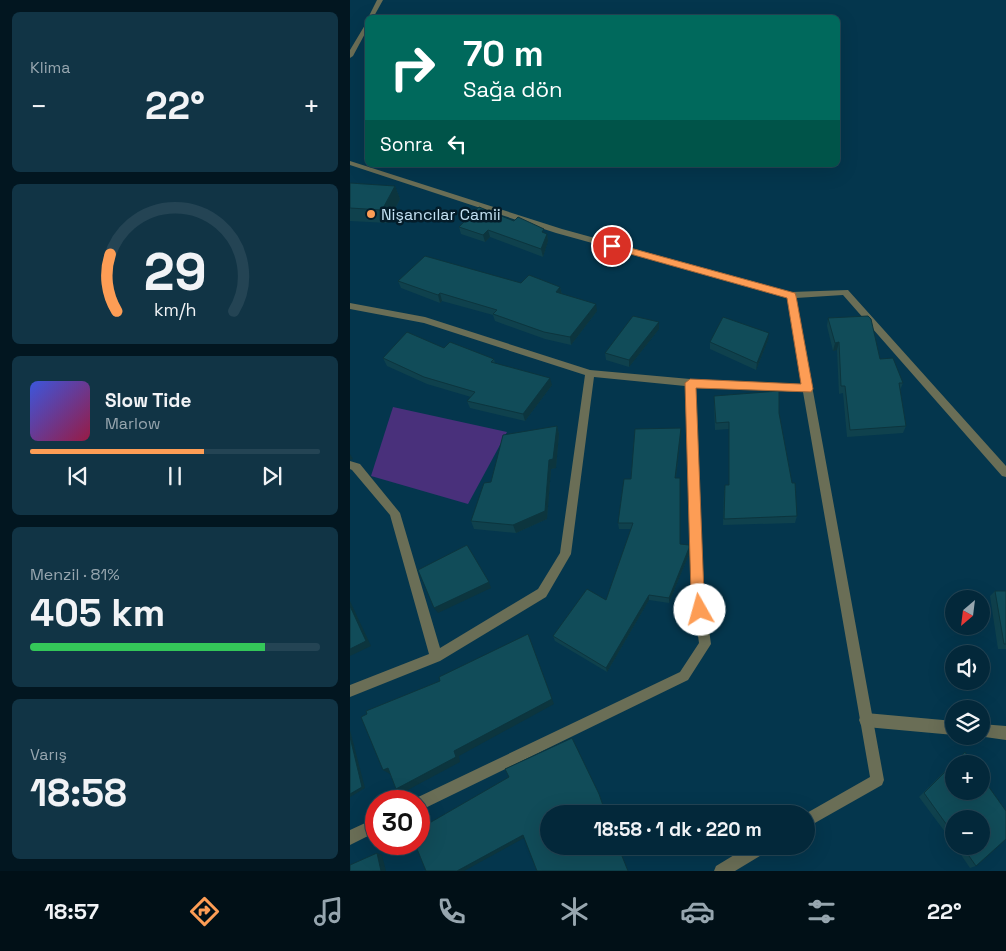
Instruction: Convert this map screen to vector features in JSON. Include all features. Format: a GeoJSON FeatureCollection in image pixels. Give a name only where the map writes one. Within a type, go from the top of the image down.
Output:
{"type":"FeatureCollection","features":[{"type":"Feature","properties":{"kind":"street"},"geometry":{"type":"LineString","coordinates":[[372,15],[380,0]]}},
{"type":"Feature","properties":{"kind":"street"},"geometry":{"type":"LineString","coordinates":[[350,56],[365,28]]}},
{"type":"Feature","properties":{"kind":"street"},"geometry":{"type":"LineString","coordinates":[[350,163],[558,231],[791,296],[845,292],[1006,473]]}},
{"type":"Feature","properties":{"kind":"street"},"geometry":{"type":"LineString","coordinates":[[791,296],[877,780],[815,816]]}},
{"type":"Feature","properties":{"kind":"street"},"geometry":{"type":"LineString","coordinates":[[350,306],[425,320],[590,372],[690,383],[808,389]]}},
{"type":"Feature","properties":{"kind":"street"},"geometry":{"type":"LineString","coordinates":[[350,691],[436,657],[542,594],[565,554],[590,372]]}},
{"type":"Feature","properties":{"kind":"street"},"geometry":{"type":"LineString","coordinates":[[430,799],[684,676],[705,644],[698,594],[690,383]]}},
{"type":"Feature","properties":{"kind":"street"},"geometry":{"type":"LineString","coordinates":[[350,465],[356,467],[395,513],[436,657]]}},
{"type":"Feature","properties":{"kind":"street"},"geometry":{"type":"LineString","coordinates":[[866,720],[945,727]]}},
{"type":"Feature","properties":{"kind":"street"},"geometry":{"type":"LineString","coordinates":[[990,732],[1006,733]]}},
{"type":"Feature","properties":{"kind":"street"},"geometry":{"type":"LineString","coordinates":[[350,838],[365,830]]}},
{"type":"Feature","properties":{"kind":"street"},"geometry":{"type":"LineString","coordinates":[[721,871],[748,855]]}},
{"type":"Feature","properties":{"kind":"shaded area"},"geometry":{"type":"Polygon","coordinates":[[[393,407],[507,432],[468,504],[371,476],[393,407]]]}},
{"type":"Feature","properties":{"kind":"building"},"geometry":{"type":"Polygon","coordinates":[[[350,183],[395,186],[382,210],[350,208],[350,183]]]}},
{"type":"Feature","properties":{"kind":"building"},"geometry":{"type":"Polygon","coordinates":[[[479,207],[514,221],[518,217],[544,229],[542,232],[547,234],[541,249],[488,230],[483,235],[459,227],[479,207]]]}},
{"type":"Feature","properties":{"kind":"building"},"geometry":{"type":"Polygon","coordinates":[[[425,256],[521,283],[529,275],[560,287],[556,292],[596,304],[570,337],[544,332],[493,314],[497,310],[440,293],[438,295],[398,281],[425,256]]]}},
{"type":"Feature","properties":{"kind":"building"},"geometry":{"type":"Polygon","coordinates":[[[633,316],[659,322],[629,360],[605,353],[633,316]]]}},
{"type":"Feature","properties":{"kind":"building"},"geometry":{"type":"Polygon","coordinates":[[[868,316],[871,319],[880,359],[893,358],[903,383],[899,383],[906,426],[850,430],[845,386],[841,386],[839,342],[835,343],[828,318],[868,316]]]}},
{"type":"Feature","properties":{"kind":"building"},"geometry":{"type":"Polygon","coordinates":[[[723,317],[769,333],[757,363],[710,342],[723,317]]]}},
{"type":"Feature","properties":{"kind":"building"},"geometry":{"type":"Polygon","coordinates":[[[407,332],[444,348],[450,342],[494,359],[491,362],[550,378],[523,414],[467,401],[475,392],[424,377],[383,358],[407,332]]]}},
{"type":"Feature","properties":{"kind":"building"},"geometry":{"type":"Polygon","coordinates":[[[779,391],[779,413],[792,483],[795,483],[797,516],[724,519],[725,485],[729,485],[729,422],[716,423],[714,396],[779,391]]]}},
{"type":"Feature","properties":{"kind":"building"},"geometry":{"type":"Polygon","coordinates":[[[557,426],[553,459],[549,460],[545,511],[513,525],[471,521],[484,483],[491,482],[503,435],[557,426]]]}},
{"type":"Feature","properties":{"kind":"building"},"geometry":{"type":"Polygon","coordinates":[[[681,428],[675,478],[680,478],[680,544],[689,545],[689,548],[669,598],[649,595],[606,668],[553,636],[587,589],[606,600],[633,523],[618,523],[624,479],[631,479],[635,429],[681,428]]]}},
{"type":"Feature","properties":{"kind":"building"},"geometry":{"type":"Polygon","coordinates":[[[467,545],[489,582],[434,608],[418,570],[467,545]]]}},
{"type":"Feature","properties":{"kind":"building"},"geometry":{"type":"Polygon","coordinates":[[[995,591],[1006,591],[1006,644],[1004,644],[995,591]]]}},
{"type":"Feature","properties":{"kind":"building"},"geometry":{"type":"Polygon","coordinates":[[[350,606],[366,641],[350,649],[350,606]]]}},
{"type":"Feature","properties":{"kind":"building"},"geometry":{"type":"Polygon","coordinates":[[[528,634],[552,699],[454,751],[456,757],[396,789],[388,768],[383,770],[361,717],[367,714],[366,711],[440,681],[439,677],[528,634]]]}},
{"type":"Feature","properties":{"kind":"building"},"geometry":{"type":"Polygon","coordinates":[[[350,737],[362,787],[350,794],[350,737]]]}},
{"type":"Feature","properties":{"kind":"building"},"geometry":{"type":"Polygon","coordinates":[[[572,738],[603,805],[540,805],[540,855],[622,855],[628,871],[537,871],[523,835],[457,871],[426,871],[419,855],[430,855],[430,823],[509,777],[505,769],[572,738]]]}},
{"type":"Feature","properties":{"kind":"building"},"geometry":{"type":"Polygon","coordinates":[[[945,772],[945,800],[990,800],[990,789],[1006,811],[1006,839],[990,853],[990,810],[945,810],[945,822],[924,793],[945,772]]]}},
{"type":"Feature","properties":{"kind":"building"},"geometry":{"type":"Polygon","coordinates":[[[372,855],[377,855],[381,871],[350,871],[350,865],[372,855]]]}},
{"type":"Feature","properties":{"kind":"building"},"geometry":{"type":"Polygon","coordinates":[[[968,855],[988,855],[976,866],[968,855]]]}},
{"type":"Feature","properties":{"kind":"place","name":"Nişancılar Camii"},"geometry":{"type":"Point","coordinates":[371,214]}},
{"type":"Feature","properties":{"kind":"route"},"geometry":{"type":"LineString","coordinates":[[612,246],[791,296],[808,389],[690,383],[700,610]]}}]}
